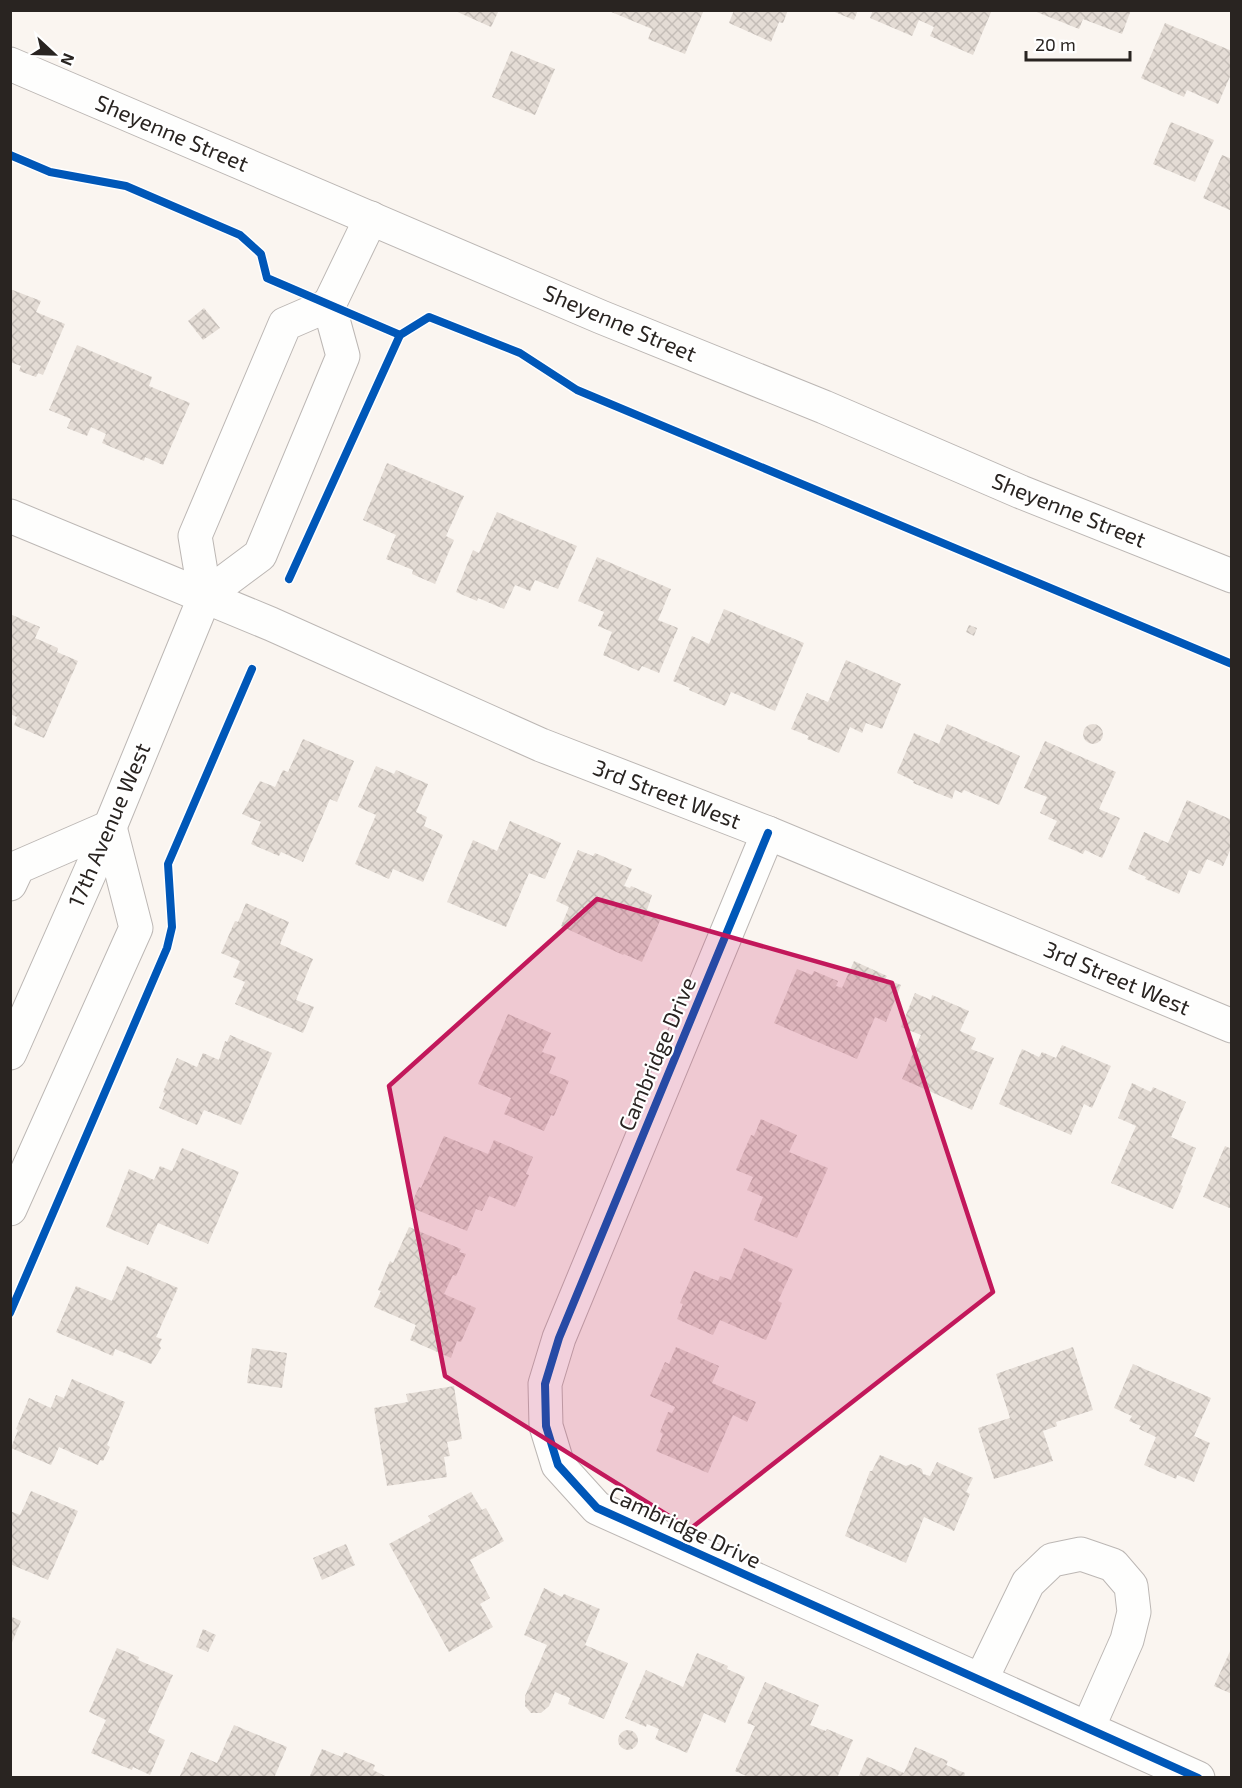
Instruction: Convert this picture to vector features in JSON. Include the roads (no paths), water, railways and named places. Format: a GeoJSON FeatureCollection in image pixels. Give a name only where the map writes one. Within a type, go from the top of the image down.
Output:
{"type":"FeatureCollection","features":[{"type":"Feature","properties":{"kind":"street","name":"Sheyenne Street"},"geometry":{"type":"LineString","coordinates":[[10,64],[601,317],[834,411],[1021,492],[1232,576]]}},
{"type":"Feature","properties":{"kind":"street"},"geometry":{"type":"LineString","coordinates":[[330,305],[285,324],[195,536],[205,596],[260,555],[343,356],[330,305],[371,218]]}},
{"type":"Feature","properties":{"kind":"street","name":"3rd Street West"},"geometry":{"type":"LineString","coordinates":[[10,516],[271,624],[541,745],[768,832],[1232,1026]]}},
{"type":"Feature","properties":{"kind":"street","name":"17th Avenue West"},"geometry":{"type":"LineString","coordinates":[[10,1053],[110,827],[205,596]]}},
{"type":"Feature","properties":{"kind":"street"},"geometry":{"type":"LineString","coordinates":[[10,884],[18,867],[110,827],[136,928],[10,1209]]}},
{"type":"Feature","properties":{"kind":"street","name":"Cambridge Drive"},"geometry":{"type":"LineString","coordinates":[[768,832],[559,1338],[545,1384],[546,1426],[558,1465],[597,1508],[1198,1778]]}},
{"type":"Feature","properties":{"kind":"street"},"geometry":{"type":"LineString","coordinates":[[981,1680],[1028,1583],[1052,1560],[1081,1554],[1113,1565],[1131,1586],[1134,1612],[1127,1640],[1088,1728]]}}]}
